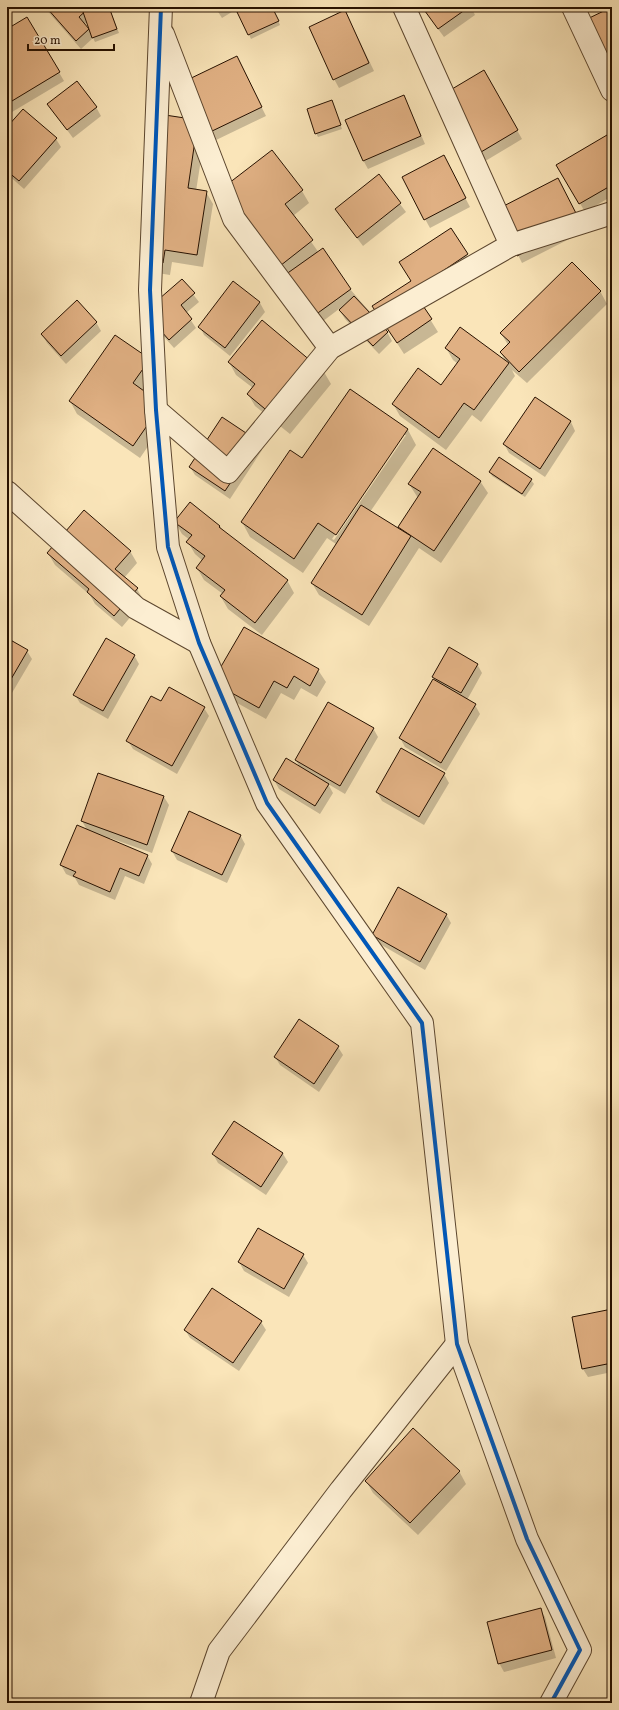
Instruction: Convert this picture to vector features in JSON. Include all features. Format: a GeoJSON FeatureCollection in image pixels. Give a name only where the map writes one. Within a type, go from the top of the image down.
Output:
{"type":"FeatureCollection","features":[{"type":"Feature","properties":{"kind":"street"},"geometry":{"type":"LineString","coordinates":[[404,7],[511,245]]}},
{"type":"Feature","properties":{"kind":"street"},"geometry":{"type":"LineString","coordinates":[[573,7],[612,90]]}},
{"type":"Feature","properties":{"kind":"street"},"geometry":{"type":"LineString","coordinates":[[160,16],[234,219],[330,348]]}},
{"type":"Feature","properties":{"kind":"street"},"geometry":{"type":"LineString","coordinates":[[160,16],[150,290],[156,410],[168,547],[199,643],[267,803],[422,1023],[457,1344],[527,1539],[580,1650],[551,1703]]}},
{"type":"Feature","properties":{"kind":"street"},"geometry":{"type":"LineString","coordinates":[[156,410],[228,472],[330,348],[511,245],[612,213]]}},
{"type":"Feature","properties":{"kind":"street"},"geometry":{"type":"LineString","coordinates":[[7,492],[136,608],[199,643]]}},
{"type":"Feature","properties":{"kind":"street"},"geometry":{"type":"LineString","coordinates":[[201,1703],[219,1651],[340,1490],[457,1344]]}},
{"type":"Feature","properties":{"kind":"building"},"geometry":{"type":"Polygon","coordinates":[[[46,7],[90,7],[79,17],[89,29],[76,41],[46,7]]]}},
{"type":"Feature","properties":{"kind":"building"},"geometry":{"type":"Polygon","coordinates":[[[97,7],[109,7],[117,29],[92,38],[83,12],[97,7]]]}},
{"type":"Feature","properties":{"kind":"building"},"geometry":{"type":"Polygon","coordinates":[[[248,7],[272,7],[279,21],[248,35],[237,12],[248,7]]]}},
{"type":"Feature","properties":{"kind":"building"},"geometry":{"type":"Polygon","coordinates":[[[422,7],[469,7],[438,29],[422,7]]]}},
{"type":"Feature","properties":{"kind":"building"},"geometry":{"type":"Polygon","coordinates":[[[612,7],[612,96],[581,22],[612,7]]]}},
{"type":"Feature","properties":{"kind":"building"},"geometry":{"type":"Polygon","coordinates":[[[345,10],[369,63],[333,80],[309,27],[345,10]]]}},
{"type":"Feature","properties":{"kind":"building"},"geometry":{"type":"Polygon","coordinates":[[[27,17],[60,72],[7,104],[7,92],[10,90],[7,85],[7,29],[27,17]]]}},
{"type":"Feature","properties":{"kind":"building"},"geometry":{"type":"Polygon","coordinates":[[[237,56],[262,107],[208,133],[183,82],[237,56]]]}},
{"type":"Feature","properties":{"kind":"building"},"geometry":{"type":"Polygon","coordinates":[[[484,70],[518,130],[476,155],[442,95],[484,70]]]}},
{"type":"Feature","properties":{"kind":"building"},"geometry":{"type":"Polygon","coordinates":[[[77,81],[97,107],[67,130],[47,104],[77,81]]]}},
{"type":"Feature","properties":{"kind":"building"},"geometry":{"type":"Polygon","coordinates":[[[404,95],[421,136],[363,161],[345,120],[404,95]]]}},
{"type":"Feature","properties":{"kind":"building"},"geometry":{"type":"Polygon","coordinates":[[[332,100],[341,125],[315,134],[307,109],[332,100]]]}},
{"type":"Feature","properties":{"kind":"building"},"geometry":{"type":"Polygon","coordinates":[[[23,109],[57,138],[19,181],[7,171],[7,127],[23,109]]]}},
{"type":"Feature","properties":{"kind":"building"},"geometry":{"type":"Polygon","coordinates":[[[165,115],[198,120],[188,188],[207,191],[197,255],[165,250],[163,263],[143,260],[165,115]]]}},
{"type":"Feature","properties":{"kind":"building"},"geometry":{"type":"Polygon","coordinates":[[[607,135],[612,144],[612,185],[579,204],[556,165],[607,135]]]}},
{"type":"Feature","properties":{"kind":"building"},"geometry":{"type":"Polygon","coordinates":[[[272,150],[303,190],[285,204],[313,240],[271,273],[220,190],[272,150]]]}},
{"type":"Feature","properties":{"kind":"building"},"geometry":{"type":"Polygon","coordinates":[[[444,155],[466,198],[424,220],[402,177],[444,155]]]}},
{"type":"Feature","properties":{"kind":"building"},"geometry":{"type":"Polygon","coordinates":[[[379,174],[401,203],[357,238],[335,209],[379,174]]]}},
{"type":"Feature","properties":{"kind":"building"},"geometry":{"type":"Polygon","coordinates":[[[558,178],[581,223],[517,256],[494,211],[558,178]]]}},
{"type":"Feature","properties":{"kind":"building"},"geometry":{"type":"Polygon","coordinates":[[[451,228],[468,254],[413,291],[432,319],[397,343],[372,306],[411,281],[399,262],[451,228]]]}},
{"type":"Feature","properties":{"kind":"building"},"geometry":{"type":"Polygon","coordinates":[[[323,248],[351,289],[304,323],[275,282],[323,248]]]}},
{"type":"Feature","properties":{"kind":"building"},"geometry":{"type":"Polygon","coordinates":[[[572,262],[601,291],[519,372],[500,352],[510,342],[500,333],[572,262]]]}},
{"type":"Feature","properties":{"kind":"building"},"geometry":{"type":"Polygon","coordinates":[[[182,279],[195,293],[181,305],[192,319],[169,340],[144,312],[182,279]]]}},
{"type":"Feature","properties":{"kind":"building"},"geometry":{"type":"Polygon","coordinates":[[[233,281],[260,302],[225,348],[198,327],[233,281]]]}},
{"type":"Feature","properties":{"kind":"building"},"geometry":{"type":"Polygon","coordinates":[[[354,296],[388,332],[373,346],[339,310],[354,296]]]}},
{"type":"Feature","properties":{"kind":"building"},"geometry":{"type":"Polygon","coordinates":[[[77,300],[97,322],[61,356],[41,334],[77,300]]]}},
{"type":"Feature","properties":{"kind":"building"},"geometry":{"type":"Polygon","coordinates":[[[262,320],[324,372],[282,423],[247,394],[255,384],[228,362],[262,320]]]}},
{"type":"Feature","properties":{"kind":"building"},"geometry":{"type":"Polygon","coordinates":[[[460,327],[509,363],[474,410],[464,403],[439,438],[392,404],[418,368],[441,385],[460,359],[445,348],[460,327]]]}},
{"type":"Feature","properties":{"kind":"building"},"geometry":{"type":"Polygon","coordinates":[[[115,335],[150,359],[133,383],[162,404],[133,446],[69,401],[115,335]]]}},
{"type":"Feature","properties":{"kind":"building"},"geometry":{"type":"Polygon","coordinates":[[[350,389],[408,429],[336,535],[318,523],[294,559],[241,522],[290,450],[302,458],[350,389]]]}},
{"type":"Feature","properties":{"kind":"building"},"geometry":{"type":"Polygon","coordinates":[[[535,397],[571,421],[540,469],[503,444],[535,397]]]}},
{"type":"Feature","properties":{"kind":"building"},"geometry":{"type":"Polygon","coordinates":[[[222,417],[258,441],[225,491],[189,467],[222,417]]]}},
{"type":"Feature","properties":{"kind":"building"},"geometry":{"type":"Polygon","coordinates":[[[433,448],[481,481],[434,551],[398,527],[421,492],[408,484],[433,448]]]}},
{"type":"Feature","properties":{"kind":"building"},"geometry":{"type":"Polygon","coordinates":[[[499,457],[532,479],[522,494],[489,472],[499,457]]]}},
{"type":"Feature","properties":{"kind":"building"},"geometry":{"type":"Polygon","coordinates":[[[190,502],[220,526],[219,527],[288,580],[255,623],[220,596],[225,590],[196,568],[205,556],[186,542],[192,535],[174,522],[190,502]]]}},
{"type":"Feature","properties":{"kind":"building"},"geometry":{"type":"Polygon","coordinates":[[[361,505],[411,536],[362,615],[311,583],[361,505]]]}},
{"type":"Feature","properties":{"kind":"building"},"geometry":{"type":"Polygon","coordinates":[[[84,510],[131,551],[115,569],[138,588],[114,616],[87,592],[89,589],[47,553],[84,510]]]}},
{"type":"Feature","properties":{"kind":"building"},"geometry":{"type":"Polygon","coordinates":[[[244,627],[319,669],[310,686],[294,676],[287,688],[274,681],[259,708],[212,682],[244,627]]]}},
{"type":"Feature","properties":{"kind":"building"},"geometry":{"type":"Polygon","coordinates":[[[7,638],[28,650],[7,686],[7,638]]]}},
{"type":"Feature","properties":{"kind":"building"},"geometry":{"type":"Polygon","coordinates":[[[106,638],[135,655],[103,711],[73,695],[106,638]]]}},
{"type":"Feature","properties":{"kind":"building"},"geometry":{"type":"Polygon","coordinates":[[[449,647],[478,664],[461,693],[432,677],[449,647]]]}},
{"type":"Feature","properties":{"kind":"building"},"geometry":{"type":"Polygon","coordinates":[[[433,679],[476,704],[441,763],[399,738],[433,679]]]}},
{"type":"Feature","properties":{"kind":"building"},"geometry":{"type":"Polygon","coordinates":[[[169,687],[205,707],[172,766],[126,741],[151,696],[161,701],[169,687]]]}},
{"type":"Feature","properties":{"kind":"building"},"geometry":{"type":"Polygon","coordinates":[[[328,702],[374,728],[340,786],[295,760],[328,702]]]}},
{"type":"Feature","properties":{"kind":"building"},"geometry":{"type":"Polygon","coordinates":[[[401,748],[445,773],[419,817],[376,792],[401,748]]]}},
{"type":"Feature","properties":{"kind":"building"},"geometry":{"type":"Polygon","coordinates":[[[286,758],[329,784],[315,806],[273,780],[286,758]]]}},
{"type":"Feature","properties":{"kind":"building"},"geometry":{"type":"Polygon","coordinates":[[[98,773],[164,796],[147,845],[81,821],[98,773]]]}},
{"type":"Feature","properties":{"kind":"building"},"geometry":{"type":"Polygon","coordinates":[[[189,811],[241,835],[222,875],[171,851],[189,811]]]}},
{"type":"Feature","properties":{"kind":"building"},"geometry":{"type":"Polygon","coordinates":[[[77,825],[148,855],[139,876],[120,868],[110,892],[73,876],[76,872],[60,865],[77,825]]]}},
{"type":"Feature","properties":{"kind":"building"},"geometry":{"type":"Polygon","coordinates":[[[398,887],[447,914],[420,962],[372,935],[398,887]]]}},
{"type":"Feature","properties":{"kind":"building"},"geometry":{"type":"Polygon","coordinates":[[[299,1019],[339,1046],[314,1084],[274,1057],[299,1019]]]}},
{"type":"Feature","properties":{"kind":"building"},"geometry":{"type":"Polygon","coordinates":[[[234,1121],[283,1153],[261,1187],[212,1154],[234,1121]]]}},
{"type":"Feature","properties":{"kind":"building"},"geometry":{"type":"Polygon","coordinates":[[[258,1228],[304,1254],[284,1289],[238,1262],[258,1228]]]}},
{"type":"Feature","properties":{"kind":"building"},"geometry":{"type":"Polygon","coordinates":[[[212,1288],[262,1321],[233,1363],[184,1330],[212,1288]]]}},
{"type":"Feature","properties":{"kind":"building"},"geometry":{"type":"Polygon","coordinates":[[[612,1309],[612,1363],[582,1369],[572,1317],[612,1309]]]}},
{"type":"Feature","properties":{"kind":"building"},"geometry":{"type":"Polygon","coordinates":[[[413,1428],[460,1471],[410,1523],[365,1481],[413,1428]]]}},
{"type":"Feature","properties":{"kind":"building"},"geometry":{"type":"Polygon","coordinates":[[[541,1608],[552,1650],[498,1664],[487,1622],[541,1608]]]}},
{"type":"Feature","properties":{"kind":"cycle path"},"geometry":{"type":"LineString","coordinates":[[161,7],[150,290],[156,410],[168,547],[199,643],[267,803],[422,1023],[457,1344],[527,1539],[580,1650],[551,1703]]}}]}
